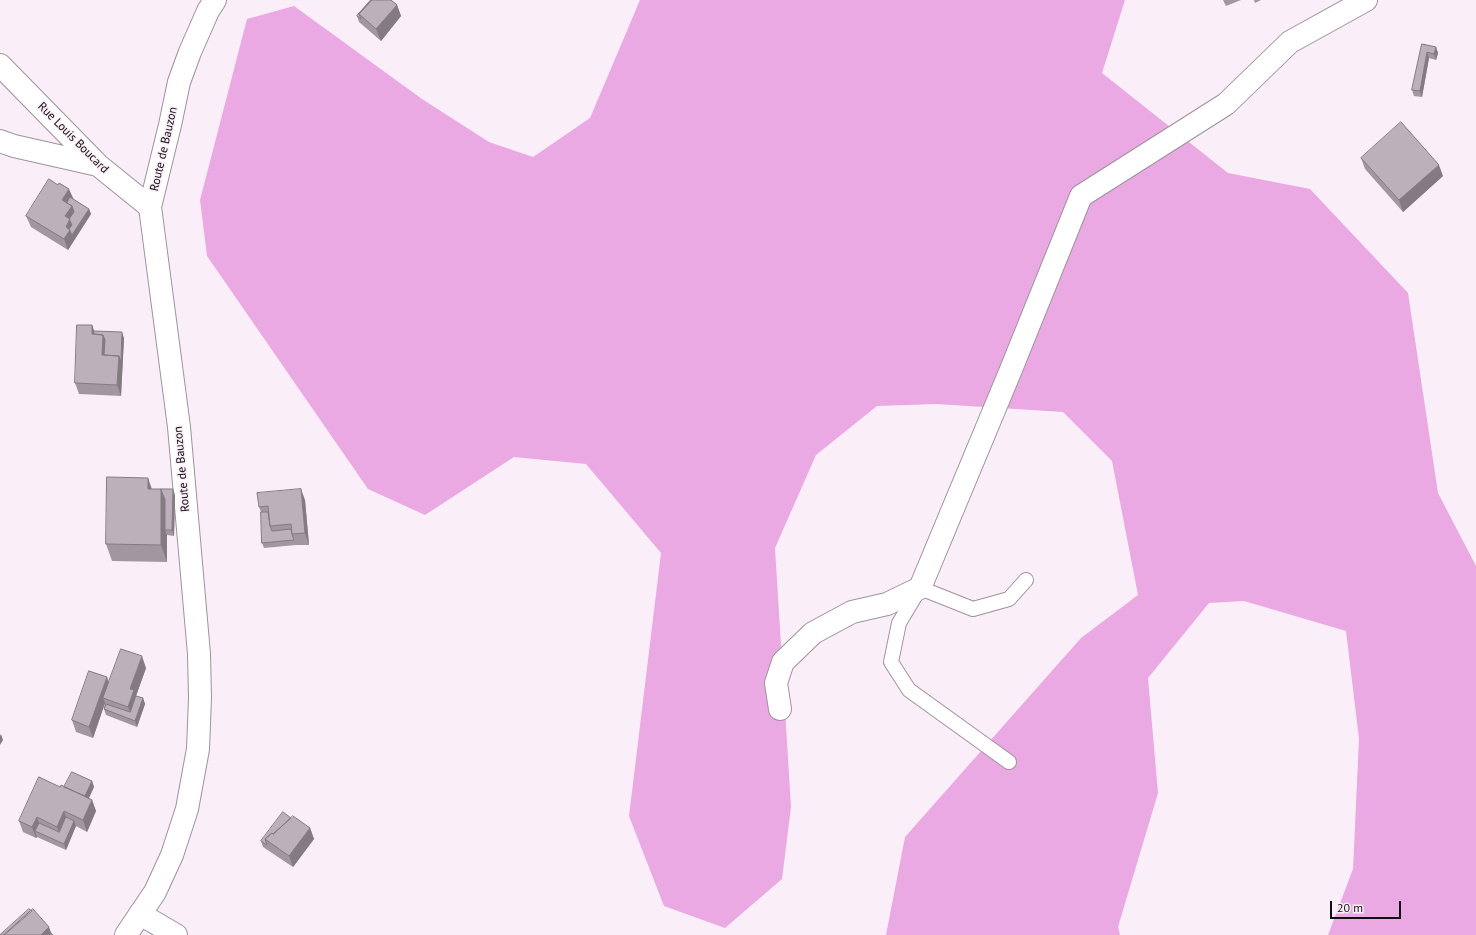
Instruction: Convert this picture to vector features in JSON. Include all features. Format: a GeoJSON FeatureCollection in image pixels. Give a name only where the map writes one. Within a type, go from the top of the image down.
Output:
{"type":"FeatureCollection","features":[{"type":"Feature","properties":{"kind":"street","name":"Route de Bauzon"},"geometry":{"type":"LineString","coordinates":[[126,935],[155,892],[172,854],[187,809],[198,749],[200,698],[199,654],[179,427],[150,207],[179,82],[190,52],[205,18],[215,0]]}},
{"type":"Feature","properties":{"kind":"street"},"geometry":{"type":"LineString","coordinates":[[780,708],[776,683],[783,662],[813,633],[852,612],[887,604],[920,588],[1081,196],[1226,104],[1290,42],[1366,0]]}},
{"type":"Feature","properties":{"kind":"street","name":"Rue Louis Boucard"},"geometry":{"type":"LineString","coordinates":[[0,65],[98,166],[150,207]]}},
{"type":"Feature","properties":{"kind":"street"},"geometry":{"type":"LineString","coordinates":[[0,141],[14,146],[98,166]]}},
{"type":"Feature","properties":{"kind":"street"},"geometry":{"type":"LineString","coordinates":[[140,914],[176,935]]}},
{"type":"Feature","properties":{"kind":"lane"},"geometry":{"type":"LineString","coordinates":[[1009,762],[909,690],[891,662],[899,623],[920,588],[973,609],[1009,598],[1026,580]]}},
{"type":"Feature","properties":{"kind":"shaded area"},"geometry":{"type":"Polygon","coordinates":[[[640,0],[1125,0],[1102,73],[1228,173],[1310,189],[1408,293],[1438,493],[1476,566],[1476,935],[1328,935],[1353,869],[1359,739],[1346,631],[1244,601],[1209,603],[1148,678],[1158,793],[1118,927],[1120,935],[886,935],[905,837],[1081,638],[1138,595],[1112,461],[1063,412],[936,404],[877,406],[816,455],[775,548],[791,807],[782,879],[725,928],[664,906],[629,816],[661,553],[586,464],[514,457],[425,515],[368,489],[207,256],[200,200],[247,19],[294,6],[422,99],[489,142],[533,157],[590,118],[640,0]]]}},
{"type":"Feature","properties":{"kind":"building"},"geometry":{"type":"Polygon","coordinates":[[[371,0],[359,14],[361,19],[357,16],[371,0]]]}},
{"type":"Feature","properties":{"kind":"building"},"geometry":{"type":"Polygon","coordinates":[[[372,0],[391,0],[397,5],[376,29],[359,14],[372,0]]]}},
{"type":"Feature","properties":{"kind":"building"},"geometry":{"type":"Polygon","coordinates":[[[1422,44],[1436,47],[1434,54],[1427,52],[1420,91],[1412,90],[1422,44]]]}},
{"type":"Feature","properties":{"kind":"building"},"geometry":{"type":"Polygon","coordinates":[[[1401,122],[1439,165],[1399,200],[1361,158],[1401,122]]]}},
{"type":"Feature","properties":{"kind":"building"},"geometry":{"type":"Polygon","coordinates":[[[49,179],[58,185],[59,183],[69,189],[62,200],[72,206],[65,216],[70,219],[66,227],[70,230],[64,239],[26,216],[49,179]]]}},
{"type":"Feature","properties":{"kind":"building"},"geometry":{"type":"Polygon","coordinates":[[[70,197],[89,209],[72,235],[69,229],[72,225],[69,219],[74,212],[72,206],[67,203],[70,197]]]}},
{"type":"Feature","properties":{"kind":"building"},"geometry":{"type":"Polygon","coordinates":[[[77,325],[92,325],[92,334],[103,335],[102,355],[119,356],[117,385],[75,383],[77,325]]]}},
{"type":"Feature","properties":{"kind":"building"},"geometry":{"type":"Polygon","coordinates":[[[94,331],[122,332],[121,362],[119,356],[104,355],[105,340],[103,335],[94,334],[94,331]]]}},
{"type":"Feature","properties":{"kind":"building"},"geometry":{"type":"Polygon","coordinates":[[[107,477],[148,478],[148,489],[161,489],[161,545],[106,544],[107,477]]]}},
{"type":"Feature","properties":{"kind":"building"},"geometry":{"type":"Polygon","coordinates":[[[161,489],[173,489],[172,530],[165,530],[165,500],[161,489]]]}},
{"type":"Feature","properties":{"kind":"building"},"geometry":{"type":"Polygon","coordinates":[[[301,489],[305,533],[292,534],[291,524],[270,526],[268,506],[259,507],[257,493],[301,489]]]}},
{"type":"Feature","properties":{"kind":"building"},"geometry":{"type":"Polygon","coordinates":[[[261,512],[268,512],[272,531],[291,529],[294,540],[262,543],[261,512]]]}},
{"type":"Feature","properties":{"kind":"building"},"geometry":{"type":"Polygon","coordinates":[[[121,649],[142,656],[130,689],[134,690],[128,707],[103,698],[121,649]]]}},
{"type":"Feature","properties":{"kind":"building"},"geometry":{"type":"Polygon","coordinates":[[[89,671],[107,677],[89,727],[72,720],[89,671]]]}},
{"type":"Feature","properties":{"kind":"building"},"geometry":{"type":"Polygon","coordinates":[[[136,696],[143,698],[135,721],[104,709],[106,704],[130,712],[136,696]]]}},
{"type":"Feature","properties":{"kind":"building"},"geometry":{"type":"Polygon","coordinates":[[[72,772],[92,781],[85,796],[64,787],[72,772]]]}},
{"type":"Feature","properties":{"kind":"building"},"geometry":{"type":"Polygon","coordinates":[[[39,777],[60,787],[61,785],[92,800],[83,820],[64,811],[57,827],[37,817],[32,827],[19,821],[39,777]]]}},
{"type":"Feature","properties":{"kind":"building"},"geometry":{"type":"Polygon","coordinates":[[[283,812],[291,818],[265,839],[267,845],[261,841],[283,812]]]}},
{"type":"Feature","properties":{"kind":"building"},"geometry":{"type":"Polygon","coordinates":[[[293,816],[310,828],[289,856],[265,839],[272,833],[273,834],[293,816]]]}},
{"type":"Feature","properties":{"kind":"building"},"geometry":{"type":"Polygon","coordinates":[[[66,817],[74,821],[64,844],[35,831],[39,823],[59,832],[66,817]]]}},
{"type":"Feature","properties":{"kind":"building"},"geometry":{"type":"Polygon","coordinates":[[[29,909],[32,911],[4,935],[0,935],[29,909]]]}},
{"type":"Feature","properties":{"kind":"building"},"geometry":{"type":"Polygon","coordinates":[[[33,909],[49,927],[41,935],[4,935],[33,909]]]}}]}
